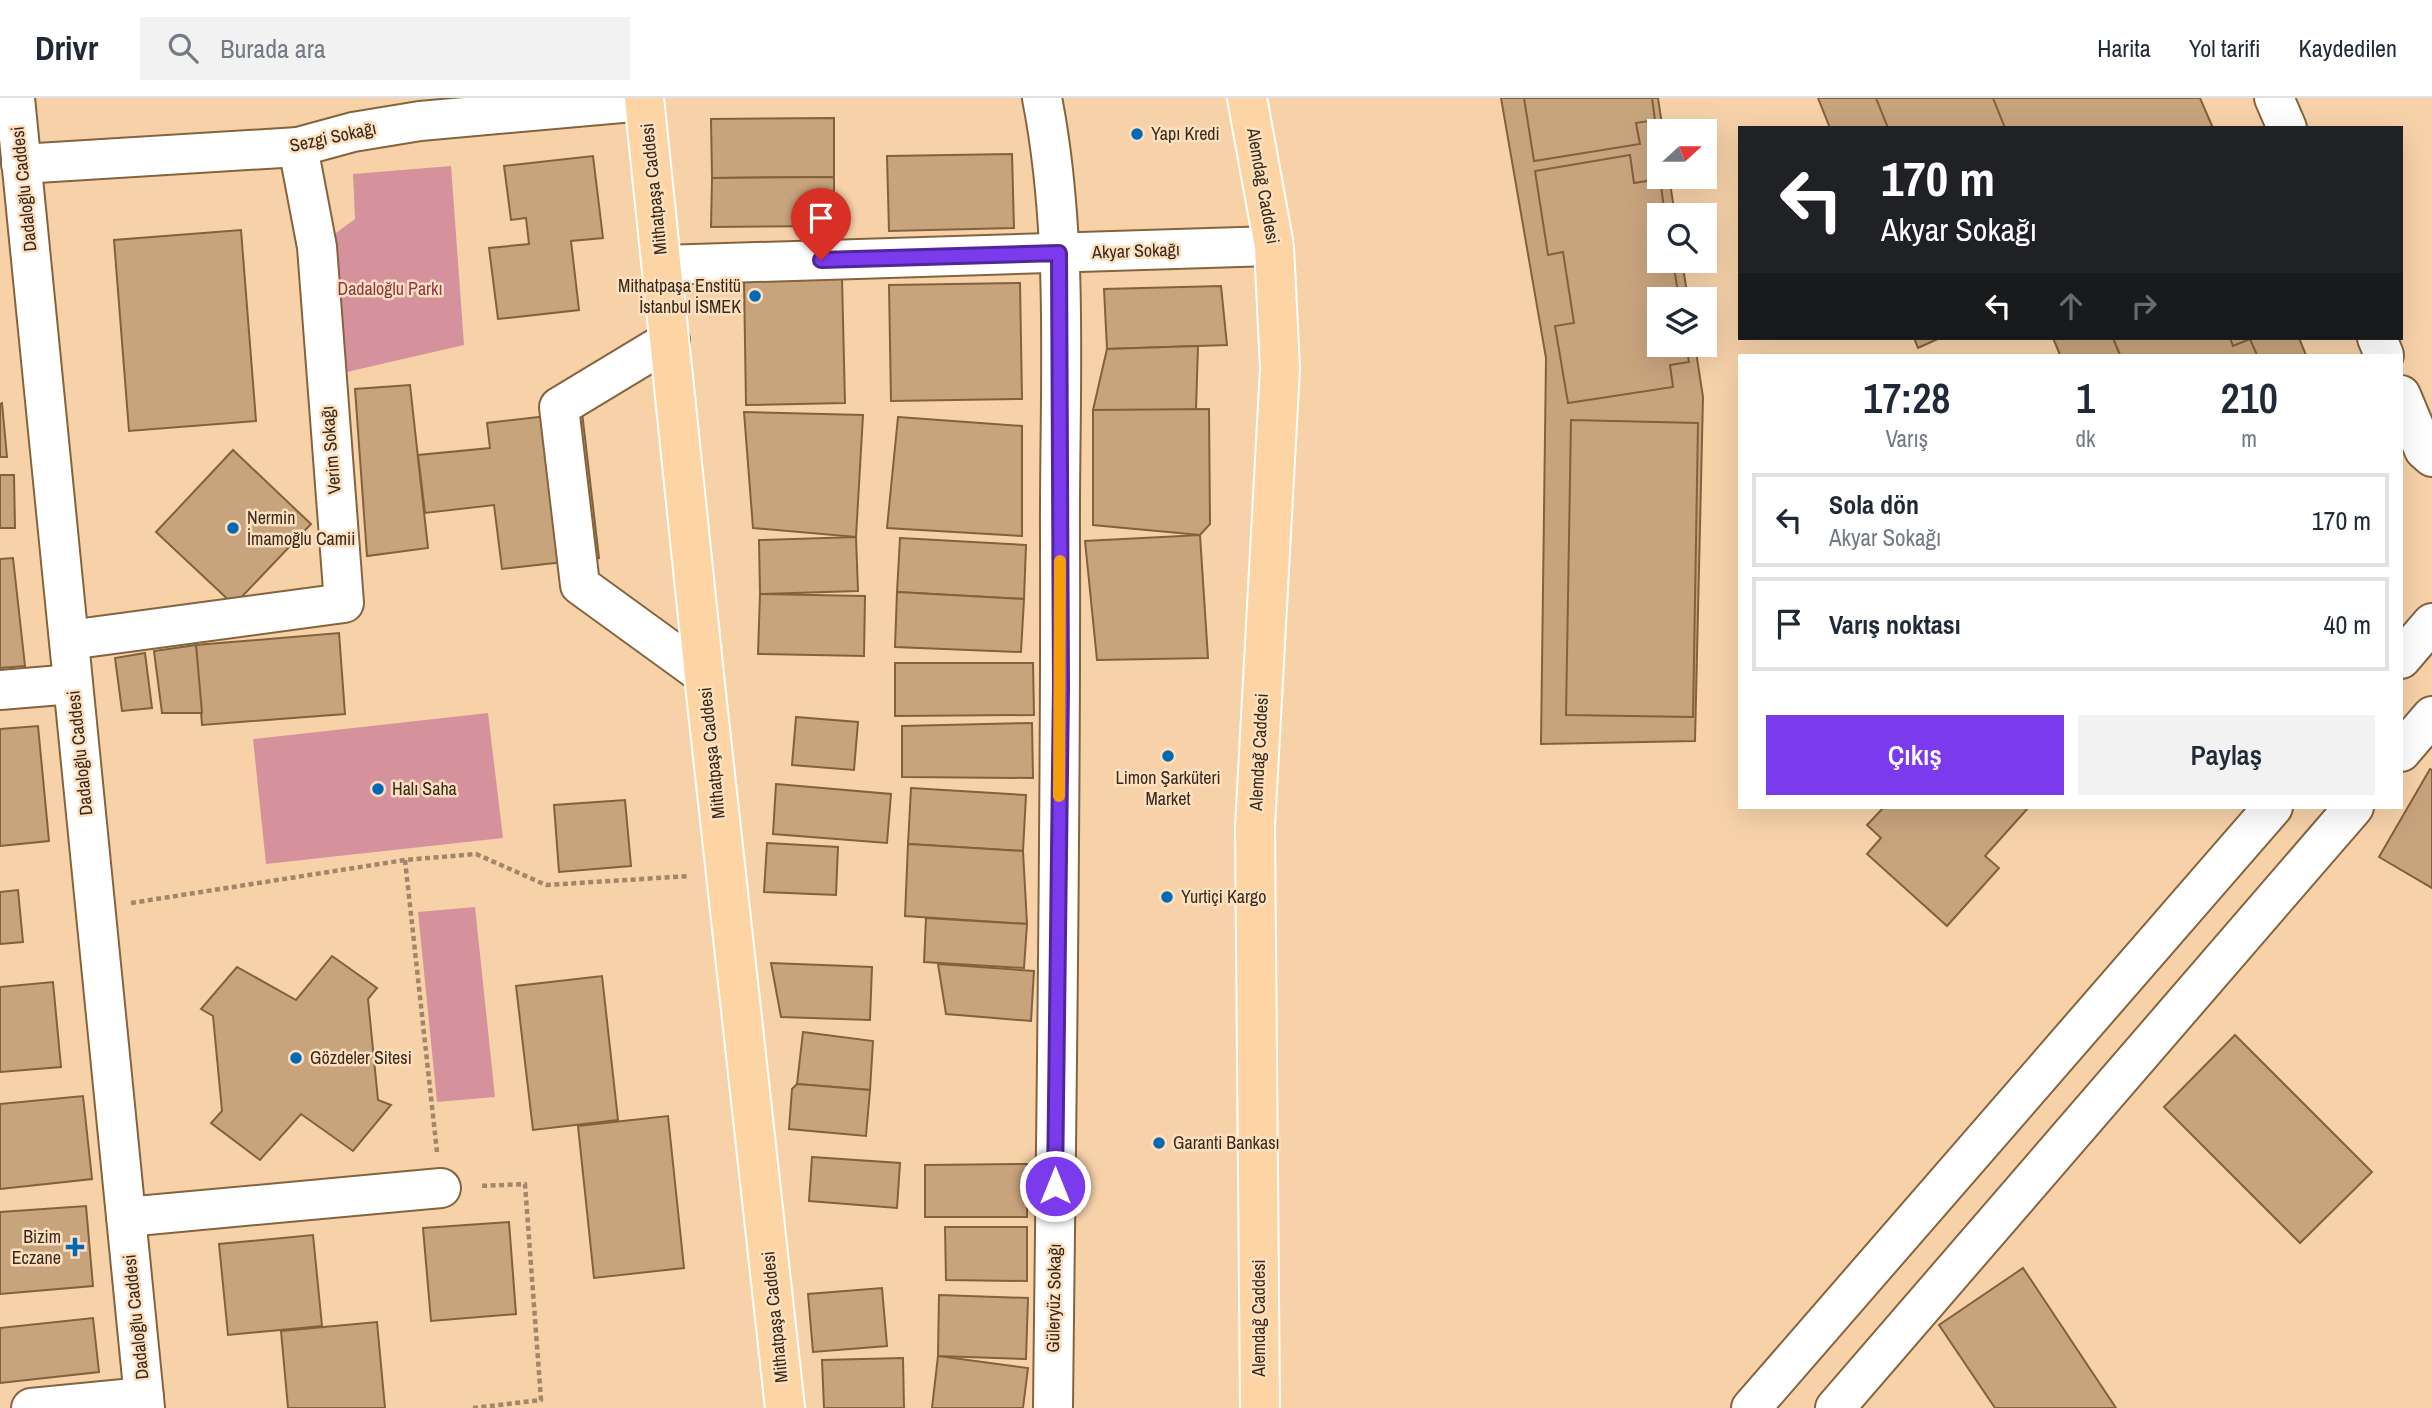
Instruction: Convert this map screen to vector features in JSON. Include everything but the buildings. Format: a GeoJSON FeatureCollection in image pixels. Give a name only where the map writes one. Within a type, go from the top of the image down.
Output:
{"type":"FeatureCollection","features":[{"type":"Feature","properties":{"kind":"main road","name":"Alemdağ Caddesi"},"geometry":{"type":"LineString","coordinates":[[1247,98],[1274,246],[1280,368],[1255,827],[1260,1408]]}},
{"type":"Feature","properties":{"kind":"main road","name":"Mithatpaşa Caddesi"},"geometry":{"type":"LineString","coordinates":[[644,99],[704,675],[786,1408]]}},
{"type":"Feature","properties":{"kind":"street","name":"Dadaloğlu Caddesi"},"geometry":{"type":"LineString","coordinates":[[15,98],[21,164],[13,219],[69,640],[145,1402]]}},
{"type":"Feature","properties":{"kind":"street","name":"Güleryüz Sokağı"},"geometry":{"type":"LineString","coordinates":[[1042,98],[1051,142],[1059,253],[1061,701],[1053,1408]]}},
{"type":"Feature","properties":{"kind":"street"},"geometry":{"type":"LineString","coordinates":[[2274,98],[2286,126]]}},
{"type":"Feature","properties":{"kind":"street","name":"Sezgi Sokağı"},"geometry":{"type":"LineString","coordinates":[[21,164],[298,147],[353,132],[420,121],[644,99]]}},
{"type":"Feature","properties":{"kind":"street","name":"Verim Sokağı"},"geometry":{"type":"LineString","coordinates":[[69,640],[344,603],[317,247],[298,147]]}},
{"type":"Feature","properties":{"kind":"street","name":"Akyar Sokağı"},"geometry":{"type":"LineString","coordinates":[[662,265],[1274,246]]}},
{"type":"Feature","properties":{"kind":"street"},"geometry":{"type":"LineString","coordinates":[[670,340],[559,407],[580,585],[704,675]]}},
{"type":"Feature","properties":{"kind":"street"},"geometry":{"type":"LineString","coordinates":[[2403,400],[2424,450],[2432,457]]}},
{"type":"Feature","properties":{"kind":"street"},"geometry":{"type":"LineString","coordinates":[[2403,657],[2432,623]]}},
{"type":"Feature","properties":{"kind":"street"},"geometry":{"type":"LineString","coordinates":[[0,690],[73,684]]}},
{"type":"Feature","properties":{"kind":"street"},"geometry":{"type":"LineString","coordinates":[[2403,750],[2432,716]]}},
{"type":"Feature","properties":{"kind":"street"},"geometry":{"type":"LineString","coordinates":[[1751,1405],[2271,809]]}},
{"type":"Feature","properties":{"kind":"street"},"geometry":{"type":"LineString","coordinates":[[1835,1408],[2352,809]]}},
{"type":"Feature","properties":{"kind":"street"},"geometry":{"type":"LineString","coordinates":[[126,1217],[440,1188]]}},
{"type":"Feature","properties":{"kind":"street"},"geometry":{"type":"LineString","coordinates":[[31,1408],[145,1402]]}},
{"type":"Feature","properties":{"kind":"path"},"geometry":{"type":"LineString","coordinates":[[96,909],[405,860],[476,854],[546,885],[726,873]]}},
{"type":"Feature","properties":{"kind":"path"},"geometry":{"type":"LineString","coordinates":[[405,860],[440,1188],[525,1184],[541,1400],[474,1408]]}},
{"type":"Feature","properties":{"kind":"green space","name":"Dadaloğlu Parkı"},"geometry":{"type":"Polygon","coordinates":[[[451,166],[464,345],[325,377],[317,247],[355,219],[353,174],[451,166]]]}},
{"type":"Feature","properties":{"kind":"green space","name":"Halı Saha"},"geometry":{"type":"Polygon","coordinates":[[[488,713],[503,838],[266,864],[253,739],[488,713]]]}},
{"type":"Feature","properties":{"kind":"green space"},"geometry":{"type":"Polygon","coordinates":[[[475,907],[495,1097],[437,1102],[418,912],[475,907]]]}},
{"type":"Feature","properties":{"kind":"slow traffic"},"geometry":{"type":"LineString","coordinates":[[1059,796],[1060,561]]}},
{"type":"Feature","properties":{"kind":"place","name":"Yapı Kredi"},"geometry":{"type":"Point","coordinates":[1137,134]}},
{"type":"Feature","properties":{"kind":"place","name":"Mithatpaşa Enstitü İstanbul İSMEK"},"geometry":{"type":"Point","coordinates":[755,296]}},
{"type":"Feature","properties":{"kind":"place","name":"Nermin İmamoğlu Camii"},"geometry":{"type":"Point","coordinates":[233,528]}},
{"type":"Feature","properties":{"kind":"place","name":"Limon Şarküteri Market"},"geometry":{"type":"Point","coordinates":[1168,756]}},
{"type":"Feature","properties":{"kind":"place","name":"Halı Saha"},"geometry":{"type":"Point","coordinates":[378,789]}},
{"type":"Feature","properties":{"kind":"place","name":"Yurtiçi Kargo"},"geometry":{"type":"Point","coordinates":[1167,897]}},
{"type":"Feature","properties":{"kind":"place","name":"Gözdeler Sitesi"},"geometry":{"type":"Point","coordinates":[296,1058]}},
{"type":"Feature","properties":{"kind":"place","name":"Garanti Bankası"},"geometry":{"type":"Point","coordinates":[1159,1143]}},
{"type":"Feature","properties":{"kind":"place","name":"Bizim Eczane"},"geometry":{"type":"Point","coordinates":[75,1247]}},
{"type":"Feature","properties":{"kind":"route"},"geometry":{"type":"LineString","coordinates":[[821,260],[1059,253],[1061,687],[1055,1186]]}}]}
